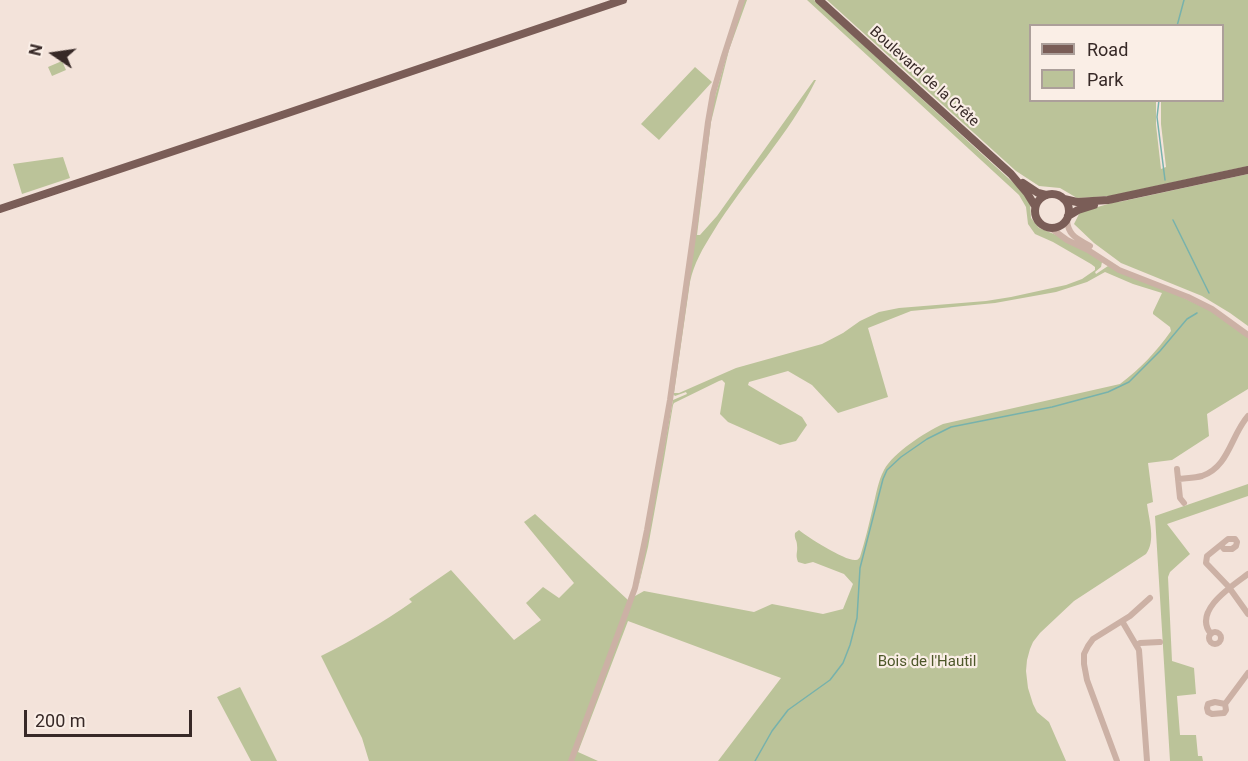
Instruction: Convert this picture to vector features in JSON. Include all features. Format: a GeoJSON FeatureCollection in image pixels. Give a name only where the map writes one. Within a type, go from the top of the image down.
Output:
{"type":"FeatureCollection","features":[{"type":"Feature","properties":{"kind":"main road"},"geometry":{"type":"LineString","coordinates":[[0,209],[623,0]]}},
{"type":"Feature","properties":{"kind":"main road","name":"Boulevard de la Crête"},"geometry":{"type":"LineString","coordinates":[[819,0],[1011,174],[1033,190],[1046,195]]}},
{"type":"Feature","properties":{"kind":"main road"},"geometry":{"type":"LineString","coordinates":[[1108,200],[1077,202],[1057,195],[1046,195],[1040,198],[1035,206],[1035,215],[1039,223],[1052,229],[1059,227],[1078,210],[1108,200],[1248,170]]}},
{"type":"Feature","properties":{"kind":"main road","name":"Boulevard de la Crête"},"geometry":{"type":"LineString","coordinates":[[1011,174],[1035,206]]}},
{"type":"Feature","properties":{"kind":"main road"},"geometry":{"type":"LineString","coordinates":[[1064,199],[1069,209],[1068,218]]}},
{"type":"Feature","properties":{"kind":"street"},"geometry":{"type":"LineString","coordinates":[[572,761],[635,588],[670,400],[713,93],[742,0]]}},
{"type":"Feature","properties":{"kind":"street"},"geometry":{"type":"LineString","coordinates":[[1068,218],[1067,227],[1071,234],[1110,261],[1131,272],[1199,299],[1230,318],[1248,333]]}},
{"type":"Feature","properties":{"kind":"street"},"geometry":{"type":"LineString","coordinates":[[1052,229],[1119,270],[1188,297],[1212,309],[1248,333]]}},
{"type":"Feature","properties":{"kind":"street"},"geometry":{"type":"LineString","coordinates":[[1178,479],[1202,476],[1218,466],[1237,431],[1247,420]]}},
{"type":"Feature","properties":{"kind":"street"},"geometry":{"type":"LineString","coordinates":[[1177,469],[1180,498],[1184,503]]}},
{"type":"Feature","properties":{"kind":"street"},"geometry":{"type":"LineString","coordinates":[[1221,545],[1207,556],[1206,562],[1230,588],[1248,614]]}},
{"type":"Feature","properties":{"kind":"street"},"geometry":{"type":"LineString","coordinates":[[1211,634],[1206,626],[1208,611],[1215,600],[1248,574]]}},
{"type":"Feature","properties":{"kind":"street"},"geometry":{"type":"LineString","coordinates":[[1117,761],[1090,690],[1084,658],[1093,639],[1122,621],[1150,598]]}},
{"type":"Feature","properties":{"kind":"street"},"geometry":{"type":"LineString","coordinates":[[1122,621],[1139,650],[1146,761]]}},
{"type":"Feature","properties":{"kind":"street"},"geometry":{"type":"LineString","coordinates":[[1137,645],[1160,642]]}},
{"type":"Feature","properties":{"kind":"street"},"geometry":{"type":"LineString","coordinates":[[1225,704],[1248,674]]}},
{"type":"Feature","properties":{"kind":"green space","name":"Bois de l'Hautil"},"geometry":{"type":"Polygon","coordinates":[[[744,0],[747,0],[729,50],[711,122],[697,235],[700,235],[717,216],[816,80],[793,120],[726,213],[696,262],[690,282],[674,393],[679,393],[736,368],[822,344],[879,312],[1011,297],[1066,285],[1082,279],[1095,270],[1091,264],[1035,234],[1028,224],[1026,207],[1019,195],[807,0],[814,0],[1019,188],[1030,203],[1031,218],[1039,228],[1082,248],[1102,262],[1096,274],[1108,266],[1176,294],[1211,311],[1248,337],[1248,389],[1207,414],[1209,436],[1172,460],[1148,463],[1153,502],[1147,504],[1151,543],[1146,554],[1074,601],[1033,642],[1027,660],[1028,688],[1037,712],[1049,722],[1066,761],[718,761],[781,678],[628,621],[578,752],[598,761],[369,761],[362,738],[321,656],[379,624],[412,602],[409,599],[451,570],[514,640],[541,620],[526,603],[543,587],[559,598],[574,583],[524,522],[535,514],[628,600],[644,591],[754,612],[772,604],[823,614],[843,609],[853,584],[844,574],[813,562],[805,564],[798,562],[795,533],[799,530],[836,553],[851,560],[857,560],[862,551],[882,474],[895,456],[910,444],[943,424],[1120,384],[1148,359],[1171,331],[1170,327],[1153,314],[1162,293],[1105,272],[1087,282],[1056,292],[995,303],[911,311],[868,328],[888,397],[838,413],[812,385],[788,371],[749,382],[748,385],[802,417],[807,425],[796,441],[780,445],[728,422],[720,414],[725,383],[722,380],[719,381],[673,405],[648,547],[638,588],[673,400],[687,394],[686,392],[675,396],[673,394],[712,107],[726,58],[744,0]]]}},
{"type":"Feature","properties":{"kind":"green space"},"geometry":{"type":"Polygon","coordinates":[[[827,0],[1248,0],[1248,166],[1110,196],[1077,198],[1060,188],[1039,186],[1016,171],[827,0]]]}},
{"type":"Feature","properties":{"kind":"green space"},"geometry":{"type":"Polygon","coordinates":[[[62,61],[66,70],[52,76],[48,67],[62,61]]]}},
{"type":"Feature","properties":{"kind":"green space"},"geometry":{"type":"Polygon","coordinates":[[[695,67],[712,82],[659,140],[641,124],[695,67]]]}},
{"type":"Feature","properties":{"kind":"green space"},"geometry":{"type":"Polygon","coordinates":[[[63,157],[70,178],[22,194],[13,164],[63,157]]]}},
{"type":"Feature","properties":{"kind":"green space"},"geometry":{"type":"Polygon","coordinates":[[[1248,174],[1248,326],[1202,296],[1121,263],[1094,243],[1074,224],[1080,212],[1115,202],[1248,174]]]}},
{"type":"Feature","properties":{"kind":"green space"},"geometry":{"type":"Polygon","coordinates":[[[1248,484],[1248,496],[1167,524],[1190,554],[1170,572],[1168,577],[1172,661],[1194,668],[1196,694],[1177,696],[1180,735],[1196,735],[1198,756],[1202,756],[1203,761],[1170,761],[1155,516],[1248,484]]]}},
{"type":"Feature","properties":{"kind":"green space"},"geometry":{"type":"Polygon","coordinates":[[[240,687],[277,761],[251,761],[217,697],[240,687]]]}},
{"type":"Feature","properties":{"kind":"waterway"},"geometry":{"type":"LineString","coordinates":[[1178,24],[1184,0]]}},
{"type":"Feature","properties":{"kind":"waterway"},"geometry":{"type":"LineString","coordinates":[[1159,102],[1157,117],[1165,180]]}},
{"type":"Feature","properties":{"kind":"waterway"},"geometry":{"type":"LineString","coordinates":[[1173,220],[1209,293]]}},
{"type":"Feature","properties":{"kind":"waterway"},"geometry":{"type":"LineString","coordinates":[[755,761],[772,731],[788,710],[830,680],[843,663],[857,618],[860,568],[887,470],[927,439],[951,427],[1052,407],[1108,392],[1129,382],[1160,351],[1187,319],[1197,313]]}}]}
